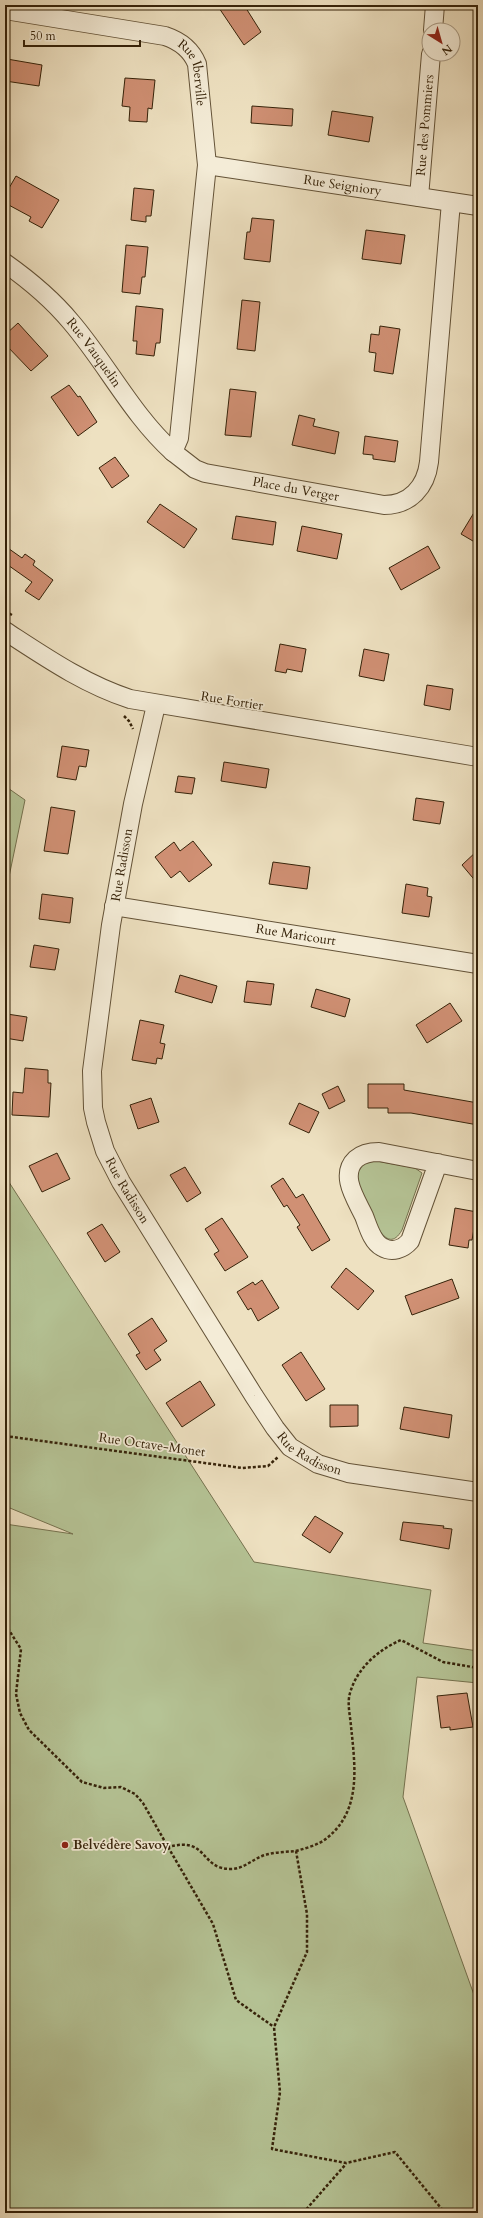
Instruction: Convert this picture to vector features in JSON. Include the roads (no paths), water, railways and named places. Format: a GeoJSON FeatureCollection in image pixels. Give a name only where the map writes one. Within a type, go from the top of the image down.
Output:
{"type":"FeatureCollection","features":[{"type":"Feature","properties":{"kind":"street"},"geometry":{"type":"LineString","coordinates":[[434,22],[435,5]]}},
{"type":"Feature","properties":{"kind":"street","name":"Rue Iberville"},"geometry":{"type":"LineString","coordinates":[[5,10],[148,32],[171,38],[182,44],[195,58],[199,70],[207,164]]}},
{"type":"Feature","properties":{"kind":"street","name":"Rue des Pommiers"},"geometry":{"type":"LineString","coordinates":[[419,197],[430,62]]}},
{"type":"Feature","properties":{"kind":"street"},"geometry":{"type":"LineString","coordinates":[[173,452],[180,438],[207,164]]}},
{"type":"Feature","properties":{"kind":"street","name":"Rue Seigniory"},"geometry":{"type":"LineString","coordinates":[[207,164],[478,206]]}},
{"type":"Feature","properties":{"kind":"street","name":"Place du Verger"},"geometry":{"type":"LineString","coordinates":[[173,452],[195,469],[214,476],[378,505],[396,504],[412,496],[424,482],[430,462],[451,202]]}},
{"type":"Feature","properties":{"kind":"street","name":"Rue Vauquelin"},"geometry":{"type":"LineString","coordinates":[[5,263],[28,279],[71,321],[134,408],[155,434],[173,452]]}},
{"type":"Feature","properties":{"kind":"street","name":"Rue Fortier"},"geometry":{"type":"LineString","coordinates":[[11,624],[48,660],[86,681],[117,695],[156,705],[478,757]]}},
{"type":"Feature","properties":{"kind":"street","name":"Rue Radisson"},"geometry":{"type":"LineString","coordinates":[[156,705],[143,761],[114,906],[92,1071],[93,1108],[100,1139],[121,1182],[177,1274],[268,1419],[290,1446],[313,1462],[336,1470],[478,1492]]}},
{"type":"Feature","properties":{"kind":"street","name":"Rue Maricourt"},"geometry":{"type":"LineString","coordinates":[[114,906],[478,964]]}},
{"type":"Feature","properties":{"kind":"street"},"geometry":{"type":"LineString","coordinates":[[438,1163],[410,1241],[400,1249],[391,1250],[383,1248],[374,1239],[349,1183],[350,1170],[354,1162],[361,1156],[374,1152],[438,1163],[478,1171]]}},
{"type":"Feature","properties":{"kind":"place","name":"Belvédère Savoy"},"geometry":{"type":"Point","coordinates":[65,1845]}}]}
